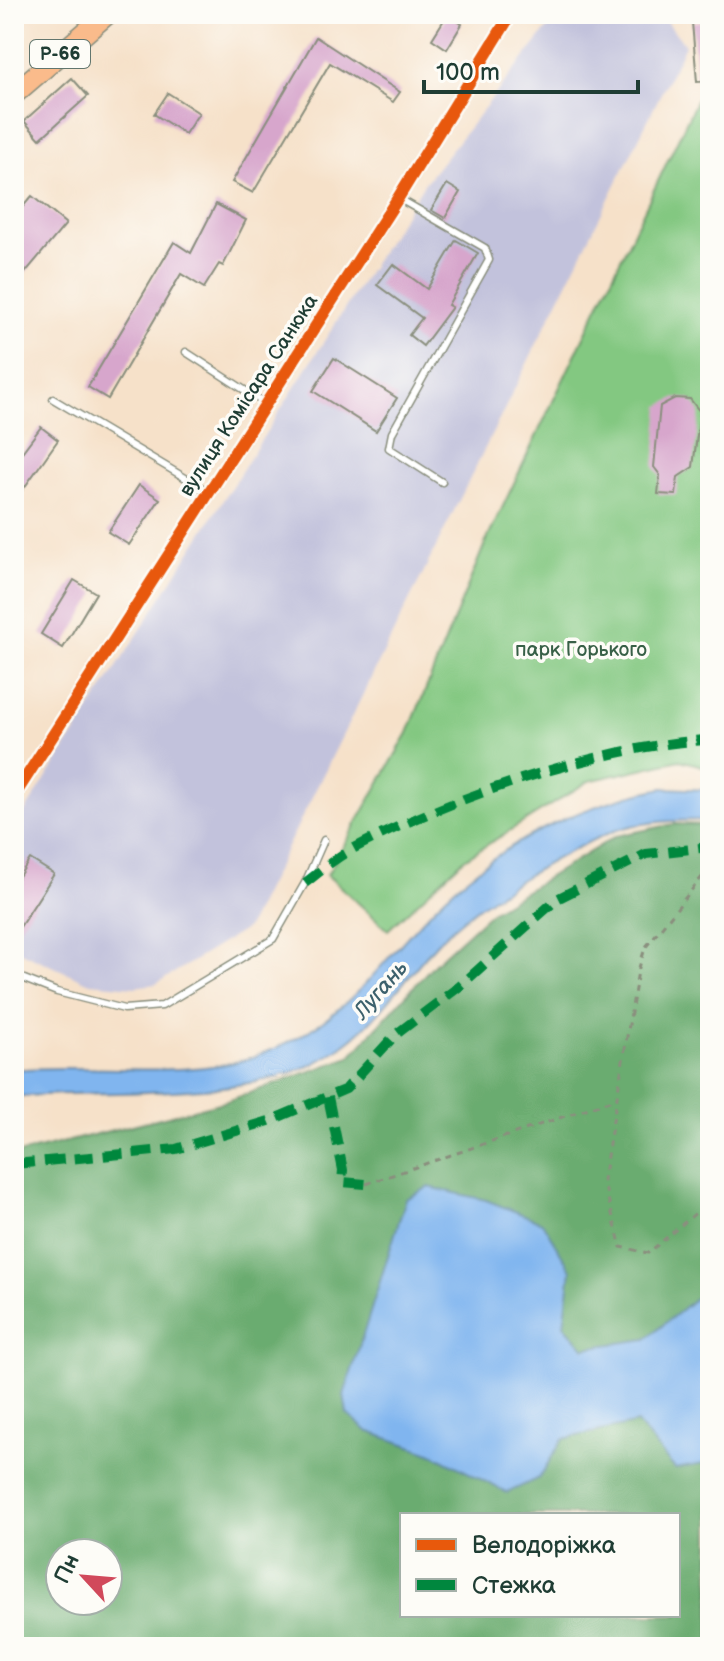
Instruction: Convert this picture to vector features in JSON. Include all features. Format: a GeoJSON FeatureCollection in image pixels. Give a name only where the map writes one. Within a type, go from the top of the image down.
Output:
{"type":"FeatureCollection","features":[{"type":"Feature","properties":{"kind":"main road","name":"Р-66"},"geometry":{"type":"LineString","coordinates":[[14,94],[107,14]]}},
{"type":"Feature","properties":{"kind":"street","name":"вулиця Комісара Санюка"},"geometry":{"type":"LineString","coordinates":[[14,796],[398,198],[511,14]]}},
{"type":"Feature","properties":{"kind":"lane"},"geometry":{"type":"LineString","coordinates":[[398,198],[485,248],[489,260],[392,433],[389,448],[442,482]]}},
{"type":"Feature","properties":{"kind":"lane"},"geometry":{"type":"LineString","coordinates":[[186,352],[266,404]]}},
{"type":"Feature","properties":{"kind":"lane"},"geometry":{"type":"LineString","coordinates":[[53,399],[209,492]]}},
{"type":"Feature","properties":{"kind":"lane"},"geometry":{"type":"LineString","coordinates":[[14,975],[57,992],[124,1009],[162,1006],[273,939],[305,883],[324,840]]}},
{"type":"Feature","properties":{"kind":"path"},"geometry":{"type":"LineString","coordinates":[[710,867],[645,948],[603,1180],[621,1247],[648,1253],[710,1201]]}},
{"type":"Feature","properties":{"kind":"path"},"geometry":{"type":"LineString","coordinates":[[366,1184],[618,1098]]}},
{"type":"Feature","properties":{"kind":"shaded area"},"geometry":{"type":"Polygon","coordinates":[[[559,14],[661,14],[685,45],[247,928],[156,984],[134,987],[90,983],[14,949],[14,829],[424,184],[559,14]]]}},
{"type":"Feature","properties":{"kind":"green space","name":"парк Горького"},"geometry":{"type":"Polygon","coordinates":[[[710,72],[710,768],[680,760],[589,781],[463,860],[388,930],[327,875],[408,733],[484,546],[710,72]]]}},
{"type":"Feature","properties":{"kind":"green space"},"geometry":{"type":"Polygon","coordinates":[[[674,824],[710,825],[710,1647],[14,1647],[14,1155],[227,1101],[350,1057],[435,963],[491,912],[616,836],[674,824]]]}},
{"type":"Feature","properties":{"kind":"water","name":"Лугань"},"geometry":{"type":"Polygon","coordinates":[[[663,788],[710,790],[710,820],[625,827],[571,851],[521,879],[454,926],[368,1024],[335,1052],[315,1063],[284,1075],[209,1088],[14,1097],[14,1070],[199,1068],[256,1056],[287,1043],[313,1028],[356,993],[435,907],[485,864],[540,830],[570,817],[631,795],[663,788]]]}},
{"type":"Feature","properties":{"kind":"water"},"geometry":{"type":"Polygon","coordinates":[[[429,1187],[486,1200],[542,1222],[571,1270],[564,1325],[585,1348],[646,1339],[699,1295],[710,1273],[710,1463],[675,1469],[637,1423],[563,1439],[539,1478],[507,1493],[433,1454],[367,1431],[347,1414],[344,1395],[406,1199],[429,1187]]]}},
{"type":"Feature","properties":{"kind":"building"},"geometry":{"type":"Polygon","coordinates":[[[447,15],[462,24],[447,49],[432,39],[447,15]]]}},
{"type":"Feature","properties":{"kind":"building"},"geometry":{"type":"Polygon","coordinates":[[[710,20],[710,81],[697,82],[692,22],[710,20]]]}},
{"type":"Feature","properties":{"kind":"building"},"geometry":{"type":"Polygon","coordinates":[[[316,37],[400,92],[393,102],[330,63],[253,193],[232,182],[316,37]]]}},
{"type":"Feature","properties":{"kind":"building"},"geometry":{"type":"Polygon","coordinates":[[[72,78],[88,96],[40,139],[24,121],[72,78]]]}},
{"type":"Feature","properties":{"kind":"building"},"geometry":{"type":"Polygon","coordinates":[[[168,93],[199,113],[185,134],[154,114],[168,93]]]}},
{"type":"Feature","properties":{"kind":"building"},"geometry":{"type":"Polygon","coordinates":[[[447,184],[460,192],[445,218],[431,210],[447,184]]]}},
{"type":"Feature","properties":{"kind":"building"},"geometry":{"type":"Polygon","coordinates":[[[32,196],[66,224],[14,286],[14,217],[32,196]]]}},
{"type":"Feature","properties":{"kind":"building"},"geometry":{"type":"Polygon","coordinates":[[[216,204],[246,220],[223,266],[219,264],[204,288],[181,274],[108,399],[88,387],[174,242],[191,253],[216,204]]]}},
{"type":"Feature","properties":{"kind":"building"},"geometry":{"type":"Polygon","coordinates":[[[456,240],[478,253],[448,305],[452,307],[423,346],[409,335],[422,318],[377,285],[393,264],[427,289],[456,240]]]}},
{"type":"Feature","properties":{"kind":"building"},"geometry":{"type":"Polygon","coordinates":[[[334,358],[397,398],[376,431],[313,391],[334,358]]]}},
{"type":"Feature","properties":{"kind":"building"},"geometry":{"type":"Polygon","coordinates":[[[675,398],[690,399],[700,412],[693,467],[678,477],[676,495],[658,494],[660,475],[654,467],[660,406],[675,398]]]}},
{"type":"Feature","properties":{"kind":"building"},"geometry":{"type":"Polygon","coordinates":[[[41,427],[58,440],[14,502],[14,463],[41,427]]]}},
{"type":"Feature","properties":{"kind":"building"},"geometry":{"type":"Polygon","coordinates":[[[139,485],[160,499],[129,545],[108,532],[139,485]]]}},
{"type":"Feature","properties":{"kind":"building"},"geometry":{"type":"Polygon","coordinates":[[[74,580],[96,593],[63,648],[41,634],[74,580]]]}},
{"type":"Feature","properties":{"kind":"building"},"geometry":{"type":"Polygon","coordinates":[[[30,859],[54,874],[14,936],[14,884],[30,859]]]}},
{"type":"Feature","properties":{"kind":"marked path"},"geometry":{"type":"LineString","coordinates":[[305,883],[349,851],[387,832],[525,778],[622,752],[710,740]]}},
{"type":"Feature","properties":{"kind":"marked path"},"geometry":{"type":"LineString","coordinates":[[14,1164],[176,1149],[269,1121],[346,1089],[395,1035],[460,986],[557,899],[646,854],[710,847]]}},
{"type":"Feature","properties":{"kind":"marked path"},"geometry":{"type":"LineString","coordinates":[[328,1097],[343,1170],[342,1182],[366,1184]]}},
{"type":"Feature","properties":{"kind":"cycle path"},"geometry":{"type":"LineString","coordinates":[[14,796],[398,198],[511,14]]}}]}
